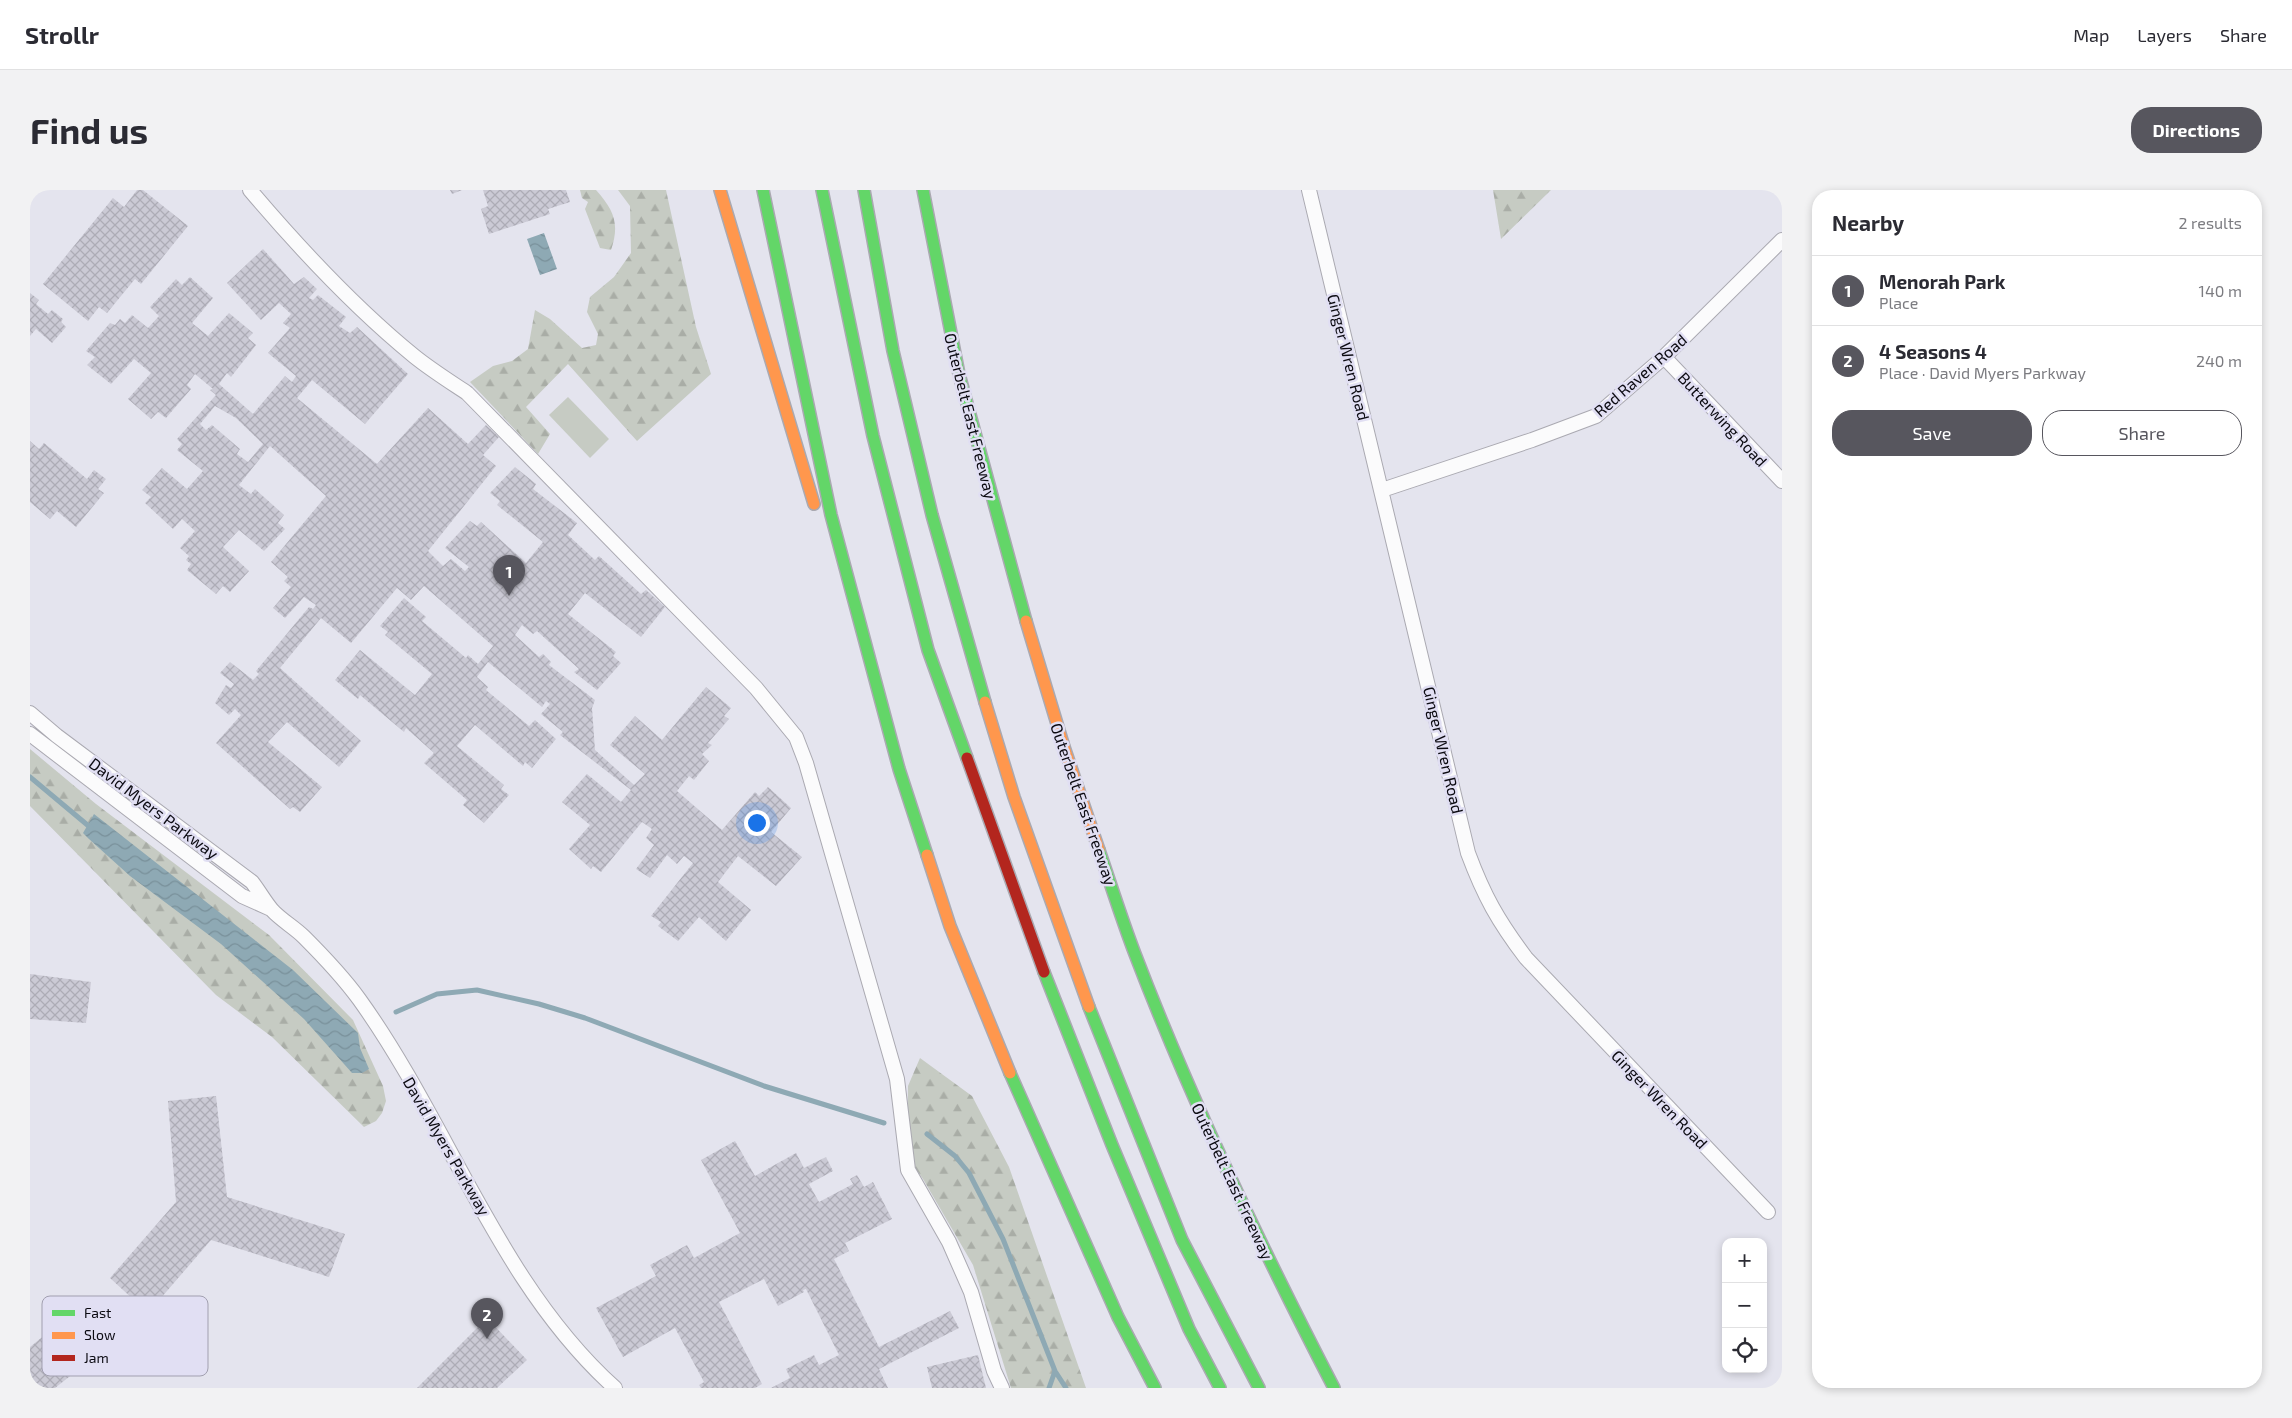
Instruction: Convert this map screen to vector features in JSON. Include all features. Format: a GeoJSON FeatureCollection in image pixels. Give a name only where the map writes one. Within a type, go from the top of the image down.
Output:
{"type":"FeatureCollection","features":[{"type":"Feature","properties":{"kind":"highway"},"geometry":{"type":"LineString","coordinates":[[720,190],[818,517]]}},
{"type":"Feature","properties":{"kind":"highway"},"geometry":{"type":"LineString","coordinates":[[763,190],[768,222],[831,515],[900,769]]}},
{"type":"Feature","properties":{"kind":"highway"},"geometry":{"type":"LineString","coordinates":[[822,190],[873,436],[928,650],[1046,977],[1105,1127],[1189,1329],[1220,1388]]}},
{"type":"Feature","properties":{"kind":"highway"},"geometry":{"type":"LineString","coordinates":[[864,190],[893,351],[932,514],[1014,797],[1085,996],[1182,1240],[1259,1388]]}},
{"type":"Feature","properties":{"kind":"highway","name":"Outerbelt East Freeway"},"geometry":{"type":"LineString","coordinates":[[923,190],[959,374],[1011,573],[1064,747],[1132,944],[1210,1133],[1292,1307],[1334,1388]]}},
{"type":"Feature","properties":{"kind":"highway"},"geometry":{"type":"LineString","coordinates":[[824,535],[950,926],[1016,1087],[1118,1317],[1155,1388]]}},
{"type":"Feature","properties":{"kind":"street"},"geometry":{"type":"LineString","coordinates":[[250,190],[293,240],[348,296],[414,356],[467,393],[756,688],[796,737],[806,763],[897,1079],[908,1170],[949,1242],[971,1292],[994,1371],[1002,1388]]}},
{"type":"Feature","properties":{"kind":"street","name":"Ginger Wren Road"},"geometry":{"type":"LineString","coordinates":[[1308,190],[1382,490],[1468,853],[1491,907],[1500,924],[1526,958],[1768,1212]]}},
{"type":"Feature","properties":{"kind":"street","name":"Red Raven Road"},"geometry":{"type":"LineString","coordinates":[[1382,490],[1532,440],[1596,416],[1664,357],[1782,240]]}},
{"type":"Feature","properties":{"kind":"street","name":"Butterwing Road"},"geometry":{"type":"LineString","coordinates":[[1664,357],[1782,482]]}},
{"type":"Feature","properties":{"kind":"street","name":"David Myers Parkway"},"geometry":{"type":"LineString","coordinates":[[30,713],[57,736],[252,882],[272,910],[303,936],[359,998],[426,1106],[539,1302],[564,1336],[615,1388]]}},
{"type":"Feature","properties":{"kind":"street","name":"David Myers Parkway"},"geometry":{"type":"LineString","coordinates":[[30,734],[242,896],[272,910]]}},
{"type":"Feature","properties":{"kind":"green space"},"geometry":{"type":"Polygon","coordinates":[[[580,190],[596,190],[611,211],[614,218],[615,232],[611,250],[600,248],[585,209],[588,202],[582,198],[580,190]]]}},
{"type":"Feature","properties":{"kind":"green space"},"geometry":{"type":"Polygon","coordinates":[[[618,190],[666,190],[696,327],[711,374],[637,441],[568,364],[526,407],[550,434],[538,454],[470,382],[493,366],[512,361],[528,349],[535,310],[550,319],[582,348],[596,345],[598,334],[587,312],[590,297],[614,277],[631,253],[630,206],[618,190]]]}},
{"type":"Feature","properties":{"kind":"green space"},"geometry":{"type":"Polygon","coordinates":[[[1493,190],[1551,190],[1501,239],[1493,190]]]}},
{"type":"Feature","properties":{"kind":"green space"},"geometry":{"type":"Polygon","coordinates":[[[568,397],[609,439],[590,458],[549,415],[568,397]]]}},
{"type":"Feature","properties":{"kind":"green space"},"geometry":{"type":"Polygon","coordinates":[[[30,749],[96,804],[269,935],[353,1020],[383,1086],[386,1101],[382,1113],[376,1121],[364,1127],[272,1037],[216,995],[30,806],[30,749]]]}},
{"type":"Feature","properties":{"kind":"green space"},"geometry":{"type":"Polygon","coordinates":[[[920,1058],[972,1096],[1009,1167],[1086,1388],[1011,1388],[973,1265],[923,1179],[907,1157],[908,1086],[920,1058]]]}},
{"type":"Feature","properties":{"kind":"water"},"geometry":{"type":"Polygon","coordinates":[[[544,233],[557,269],[540,275],[527,239],[544,233]]]}},
{"type":"Feature","properties":{"kind":"water"},"geometry":{"type":"Polygon","coordinates":[[[94,814],[293,970],[358,1033],[360,1048],[369,1069],[362,1073],[352,1073],[304,1019],[221,944],[130,876],[89,839],[83,833],[94,814]]]}},
{"type":"Feature","properties":{"kind":"building"},"geometry":{"type":"Polygon","coordinates":[[[137,190],[143,190],[188,226],[141,284],[135,279],[107,313],[99,307],[88,321],[43,284],[113,198],[124,207],[137,190]]]}},
{"type":"Feature","properties":{"kind":"building"},"geometry":{"type":"Polygon","coordinates":[[[450,190],[462,190],[452,194],[450,190]]]}},
{"type":"Feature","properties":{"kind":"building"},"geometry":{"type":"Polygon","coordinates":[[[483,190],[566,190],[570,202],[548,209],[550,214],[489,234],[481,209],[488,206],[483,190]]]}},
{"type":"Feature","properties":{"kind":"building"},"geometry":{"type":"Polygon","coordinates":[[[263,249],[294,284],[304,277],[317,289],[309,298],[313,300],[318,295],[346,317],[339,326],[350,333],[357,327],[408,374],[365,424],[312,380],[297,398],[377,464],[428,408],[468,444],[486,425],[499,437],[483,455],[496,466],[428,551],[443,566],[451,559],[465,571],[469,567],[445,548],[470,521],[477,526],[481,522],[526,563],[543,542],[497,505],[500,501],[490,493],[515,467],[536,484],[533,489],[577,523],[568,535],[595,560],[599,556],[641,594],[646,590],[665,607],[641,637],[585,593],[568,614],[616,652],[613,656],[621,663],[597,690],[574,672],[579,669],[537,631],[533,634],[522,625],[515,635],[539,657],[543,654],[551,662],[549,665],[595,700],[592,708],[595,750],[634,785],[645,774],[610,745],[635,716],[662,740],[706,687],[731,708],[724,716],[729,719],[708,743],[712,745],[702,754],[709,761],[694,780],[689,776],[677,791],[722,830],[755,792],[759,796],[768,787],[791,808],[771,832],[802,857],[776,886],[738,856],[718,882],[751,910],[726,941],[699,917],[678,941],[658,926],[661,922],[651,916],[693,863],[684,856],[677,864],[667,855],[650,878],[636,869],[654,845],[646,838],[652,829],[642,822],[601,872],[593,866],[591,869],[569,849],[590,825],[562,802],[587,774],[621,802],[631,790],[560,735],[563,732],[541,714],[550,704],[546,701],[542,707],[488,662],[477,677],[488,687],[486,690],[529,726],[535,720],[556,739],[532,768],[525,762],[523,766],[475,725],[457,746],[504,785],[501,789],[509,795],[484,823],[463,805],[467,800],[424,763],[434,753],[406,728],[404,732],[360,695],[358,699],[335,680],[360,650],[415,695],[432,674],[385,635],[388,632],[380,626],[404,598],[426,617],[422,621],[466,658],[468,655],[478,664],[493,646],[424,586],[411,600],[397,588],[351,643],[321,618],[280,668],[361,741],[339,767],[287,722],[268,742],[322,787],[300,812],[293,807],[290,809],[216,743],[241,715],[235,709],[229,715],[215,703],[226,685],[231,688],[234,684],[220,673],[230,662],[253,680],[259,674],[256,671],[309,607],[313,609],[316,605],[304,597],[285,618],[273,608],[291,587],[284,581],[288,577],[271,562],[326,496],[270,446],[239,485],[251,494],[255,489],[284,515],[278,523],[285,529],[264,551],[239,530],[223,547],[249,571],[230,592],[223,586],[216,594],[187,570],[191,564],[186,560],[189,556],[180,548],[195,531],[182,519],[173,529],[145,503],[151,497],[142,490],[162,468],[187,489],[203,471],[177,450],[182,444],[177,439],[216,395],[210,390],[213,389],[195,374],[187,385],[191,389],[166,418],[158,412],[151,419],[128,399],[151,373],[134,359],[111,384],[87,365],[95,357],[86,351],[110,323],[115,325],[120,319],[125,323],[132,315],[148,328],[159,316],[150,307],[176,279],[182,285],[190,277],[213,298],[192,323],[208,336],[229,313],[253,333],[248,338],[256,345],[231,377],[227,373],[219,384],[253,414],[285,376],[292,382],[296,376],[268,353],[290,328],[283,323],[291,314],[279,303],[261,320],[227,283],[263,249]],[[215,406],[200,424],[206,430],[212,425],[240,449],[237,454],[248,462],[263,444],[236,418],[215,406]]]}},
{"type":"Feature","properties":{"kind":"building"},"geometry":{"type":"Polygon","coordinates":[[[30,293],[39,300],[36,304],[48,314],[52,310],[63,319],[61,322],[66,327],[52,343],[36,329],[30,336],[30,293]]]}},
{"type":"Feature","properties":{"kind":"building"},"geometry":{"type":"Polygon","coordinates":[[[30,441],[39,449],[44,443],[87,479],[94,470],[106,479],[98,489],[104,493],[76,527],[57,511],[50,519],[30,502],[30,441]]]}},
{"type":"Feature","properties":{"kind":"building"},"geometry":{"type":"Polygon","coordinates":[[[30,974],[91,982],[86,1023],[30,1019],[30,974]]]}},
{"type":"Feature","properties":{"kind":"building"},"geometry":{"type":"Polygon","coordinates":[[[216,1096],[227,1197],[345,1234],[329,1277],[211,1240],[163,1296],[130,1296],[110,1278],[176,1202],[168,1101],[216,1096]]]}},
{"type":"Feature","properties":{"kind":"building"},"geometry":{"type":"Polygon","coordinates":[[[735,1141],[755,1176],[796,1153],[804,1168],[826,1157],[833,1171],[809,1184],[819,1202],[853,1184],[850,1179],[857,1175],[864,1187],[873,1182],[892,1219],[845,1243],[849,1251],[834,1259],[879,1347],[950,1311],[959,1328],[879,1369],[888,1388],[771,1388],[790,1378],[786,1369],[814,1355],[819,1365],[839,1355],[806,1289],[803,1290],[804,1292],[778,1306],[764,1279],[719,1302],[762,1384],[755,1388],[701,1388],[699,1385],[704,1382],[675,1328],[623,1357],[596,1308],[656,1276],[650,1265],[687,1245],[694,1258],[740,1233],[701,1160],[735,1141]]]}},
{"type":"Feature","properties":{"kind":"building"},"geometry":{"type":"Polygon","coordinates":[[[487,1318],[527,1360],[497,1388],[417,1388],[487,1318]]]}},
{"type":"Feature","properties":{"kind":"building"},"geometry":{"type":"Polygon","coordinates":[[[42,1337],[42,1376],[70,1376],[55,1388],[30,1388],[30,1347],[42,1337]]]}},
{"type":"Feature","properties":{"kind":"building"},"geometry":{"type":"Polygon","coordinates":[[[978,1355],[986,1388],[932,1388],[927,1367],[978,1355]]]}},
{"type":"Feature","properties":{"kind":"waterway"},"geometry":{"type":"LineString","coordinates":[[30,777],[91,828]]}},
{"type":"Feature","properties":{"kind":"waterway"},"geometry":{"type":"LineString","coordinates":[[396,1012],[437,994],[477,990],[539,1004],[585,1018],[764,1086],[884,1123]]}},
{"type":"Feature","properties":{"kind":"waterway"},"geometry":{"type":"LineString","coordinates":[[927,1134],[955,1156],[969,1173],[1003,1239],[1055,1371],[1066,1388]]}},
{"type":"Feature","properties":{"kind":"waterway"},"geometry":{"type":"LineString","coordinates":[[1049,1388],[1055,1371]]}},
{"type":"Feature","properties":{"kind":"traffic: fast"},"geometry":{"type":"LineString","coordinates":[[763,190],[831,515],[899,769],[927,855]]}},
{"type":"Feature","properties":{"kind":"traffic: fast"},"geometry":{"type":"LineString","coordinates":[[822,190],[873,436],[928,650],[967,758]]}},
{"type":"Feature","properties":{"kind":"traffic: fast"},"geometry":{"type":"LineString","coordinates":[[864,190],[893,351],[932,515],[985,702]]}},
{"type":"Feature","properties":{"kind":"traffic: fast"},"geometry":{"type":"LineString","coordinates":[[923,190],[959,374],[1026,621]]}},
{"type":"Feature","properties":{"kind":"traffic: fast"},"geometry":{"type":"LineString","coordinates":[[1099,850],[1135,954],[1204,1120],[1280,1282],[1334,1388]]}},
{"type":"Feature","properties":{"kind":"traffic: fast"},"geometry":{"type":"LineString","coordinates":[[1044,972],[1112,1145],[1189,1329],[1220,1388]]}},
{"type":"Feature","properties":{"kind":"traffic: fast"},"geometry":{"type":"LineString","coordinates":[[1089,1007],[1182,1240],[1259,1388]]}},
{"type":"Feature","properties":{"kind":"traffic: fast"},"geometry":{"type":"LineString","coordinates":[[1010,1073],[1118,1317],[1155,1388]]}},
{"type":"Feature","properties":{"kind":"traffic: slow"},"geometry":{"type":"LineString","coordinates":[[720,190],[814,504]]}},
{"type":"Feature","properties":{"kind":"traffic: slow"},"geometry":{"type":"LineString","coordinates":[[1026,621],[1064,747],[1099,850]]}},
{"type":"Feature","properties":{"kind":"traffic: slow"},"geometry":{"type":"LineString","coordinates":[[985,702],[1014,797],[1089,1007]]}},
{"type":"Feature","properties":{"kind":"traffic: slow"},"geometry":{"type":"LineString","coordinates":[[927,855],[950,926],[1010,1073]]}},
{"type":"Feature","properties":{"kind":"traffic: jam"},"geometry":{"type":"LineString","coordinates":[[967,758],[1044,972]]}},
{"type":"Feature","properties":{"kind":"place","name":"Menorah Park"},"geometry":{"type":"Point","coordinates":[509,596]}},
{"type":"Feature","properties":{"kind":"place","name":"4 Seasons 4"},"geometry":{"type":"Point","coordinates":[487,1339]}}]}
